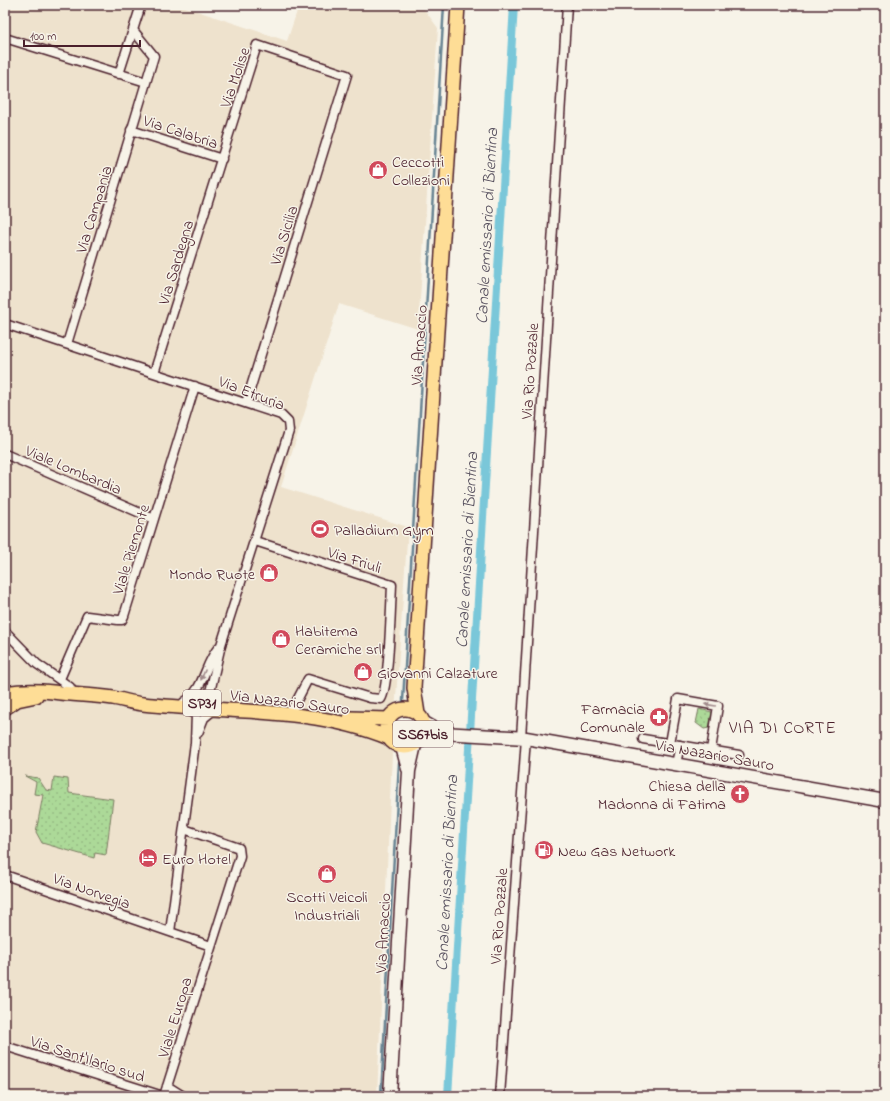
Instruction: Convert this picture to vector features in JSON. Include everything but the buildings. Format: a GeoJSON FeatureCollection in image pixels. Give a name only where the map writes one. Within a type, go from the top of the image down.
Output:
{"type":"FeatureCollection","features":[{"type":"Feature","properties":{"kind":"main road","name":"Via Arnaccio"},"geometry":{"type":"LineString","coordinates":[[421,718],[414,688],[458,5]]}},
{"type":"Feature","properties":{"kind":"main road","name":"Via Arnaccio"},"geometry":{"type":"LineString","coordinates":[[405,709],[414,688]]}},
{"type":"Feature","properties":{"kind":"main road","name":"Via Nazario Sauro"},"geometry":{"type":"LineString","coordinates":[[5,693],[30,689],[113,698],[184,702],[313,718],[356,726],[389,738]]}},
{"type":"Feature","properties":{"kind":"main road","name":"Via Nazario Sauro"},"geometry":{"type":"LineString","coordinates":[[5,708],[17,700],[53,692]]}},
{"type":"Feature","properties":{"kind":"main road","name":"Via Nazario Sauro"},"geometry":{"type":"LineString","coordinates":[[113,698],[130,702],[160,705],[292,710],[367,720],[388,719]]}},
{"type":"Feature","properties":{"kind":"main road","name":"SS67bis"},"geometry":{"type":"LineString","coordinates":[[405,709],[421,718],[424,732],[419,741],[402,747],[395,744],[389,738],[386,728],[388,719],[397,711],[405,709]]}},
{"type":"Feature","properties":{"kind":"main road","name":"Via Nazario Sauro"},"geometry":{"type":"LineString","coordinates":[[421,718],[446,733]]}},
{"type":"Feature","properties":{"kind":"main road","name":"Via Nazario Sauro"},"geometry":{"type":"LineString","coordinates":[[419,741],[446,733],[523,738],[885,802]]}},
{"type":"Feature","properties":{"kind":"main road","name":"Via Arnaccio"},"geometry":{"type":"LineString","coordinates":[[390,1096],[409,772],[419,741]]}},
{"type":"Feature","properties":{"kind":"main road","name":"Via Arnaccio"},"geometry":{"type":"LineString","coordinates":[[402,747],[409,772]]}},
{"type":"Feature","properties":{"kind":"street"},"geometry":{"type":"LineString","coordinates":[[119,74],[141,5]]}},
{"type":"Feature","properties":{"kind":"street","name":"Via Rio Pozzale"},"geometry":{"type":"LineString","coordinates":[[500,1096],[567,5]]}},
{"type":"Feature","properties":{"kind":"street","name":"Via Campania"},"geometry":{"type":"LineString","coordinates":[[67,344],[154,56],[133,30]]}},
{"type":"Feature","properties":{"kind":"street"},"geometry":{"type":"LineString","coordinates":[[5,38],[146,82]]}},
{"type":"Feature","properties":{"kind":"street","name":"Via Molise"},"geometry":{"type":"LineString","coordinates":[[222,159],[257,45],[347,75]]}},
{"type":"Feature","properties":{"kind":"street","name":"Via Sicilia"},"geometry":{"type":"LineString","coordinates":[[246,403],[347,75]]}},
{"type":"Feature","properties":{"kind":"street","name":"Via Calabria"},"geometry":{"type":"LineString","coordinates":[[131,130],[222,159]]}},
{"type":"Feature","properties":{"kind":"street","name":"Via Sardegna"},"geometry":{"type":"LineString","coordinates":[[154,373],[222,159]]}},
{"type":"Feature","properties":{"kind":"street","name":"Via Etruria"},"geometry":{"type":"LineString","coordinates":[[5,324],[281,415],[288,422],[289,429],[221,645],[210,692],[215,707]]}},
{"type":"Feature","properties":{"kind":"street","name":"Viale Piemonte"},"geometry":{"type":"LineString","coordinates":[[60,679],[87,616],[122,620],[195,386]]}},
{"type":"Feature","properties":{"kind":"street","name":"Viale Lombardia"},"geometry":{"type":"LineString","coordinates":[[5,454],[154,519]]}},
{"type":"Feature","properties":{"kind":"street","name":"Via Friuli"},"geometry":{"type":"LineString","coordinates":[[254,541],[392,585],[385,684],[381,699],[370,698],[308,679],[292,710]]}},
{"type":"Feature","properties":{"kind":"street"},"geometry":{"type":"LineString","coordinates":[[5,631],[37,664],[70,687],[73,694]]}},
{"type":"Feature","properties":{"kind":"street","name":"Via Etruria"},"geometry":{"type":"LineString","coordinates":[[184,702],[194,695],[210,659],[221,645]]}},
{"type":"Feature","properties":{"kind":"street"},"geometry":{"type":"LineString","coordinates":[[670,743],[678,699],[718,706],[711,750]]}},
{"type":"Feature","properties":{"kind":"street"},"geometry":{"type":"LineString","coordinates":[[160,705],[195,713],[196,718],[195,743],[170,932],[211,946]]}},
{"type":"Feature","properties":{"kind":"street"},"geometry":{"type":"LineString","coordinates":[[195,743],[204,718],[215,707]]}},
{"type":"Feature","properties":{"kind":"street"},"geometry":{"type":"LineString","coordinates":[[643,739],[739,755]]}},
{"type":"Feature","properties":{"kind":"street"},"geometry":{"type":"LineString","coordinates":[[676,764],[680,745]]}},
{"type":"Feature","properties":{"kind":"street","name":"Viale Europa"},"geometry":{"type":"LineString","coordinates":[[164,1096],[240,856],[239,848],[184,828]]}},
{"type":"Feature","properties":{"kind":"street","name":"Via Norvegia"},"geometry":{"type":"LineString","coordinates":[[5,875],[170,932]]}},
{"type":"Feature","properties":{"kind":"street","name":"Via Sant'Ilario sud"},"geometry":{"type":"LineString","coordinates":[[5,1046],[164,1096]]}},
{"type":"Feature","properties":{"kind":"street"},"geometry":{"type":"LineString","coordinates":[[168,1086],[183,1096]]}},
{"type":"Feature","properties":{"kind":"shaded area"},"geometry":{"type":"Polygon","coordinates":[[[5,5],[179,5],[287,41],[299,5],[421,5],[438,28],[418,329],[339,304],[281,487],[408,527],[392,754],[377,1096],[5,1096],[5,5]]]}},
{"type":"Feature","properties":{"kind":"green space"},"geometry":{"type":"Polygon","coordinates":[[[699,709],[712,712],[709,728],[704,729],[696,723],[699,709]]]}},
{"type":"Feature","properties":{"kind":"green space"},"geometry":{"type":"Polygon","coordinates":[[[25,776],[38,778],[46,790],[52,791],[54,777],[68,779],[69,793],[113,799],[106,855],[95,853],[94,858],[42,843],[36,832],[43,795],[34,794],[36,782],[25,776]]]}},
{"type":"Feature","properties":{"kind":"waterway"},"geometry":{"type":"LineString","coordinates":[[403,701],[444,5]]}},
{"type":"Feature","properties":{"kind":"waterway","name":"Canale emissario di Bientina"},"geometry":{"type":"LineString","coordinates":[[448,1096],[514,5]]}},
{"type":"Feature","properties":{"kind":"waterway"},"geometry":{"type":"LineString","coordinates":[[381,1096],[399,763]]}},
{"type":"Feature","properties":{"kind":"place","name":"Ceccotti Collezioni"},"geometry":{"type":"Point","coordinates":[378,170]}},
{"type":"Feature","properties":{"kind":"place","name":"Palladium Gym"},"geometry":{"type":"Point","coordinates":[320,529]}},
{"type":"Feature","properties":{"kind":"place","name":"Mondo Ruote"},"geometry":{"type":"Point","coordinates":[269,573]}},
{"type":"Feature","properties":{"kind":"place","name":"Habitema Ceramiche srl"},"geometry":{"type":"Point","coordinates":[281,639]}},
{"type":"Feature","properties":{"kind":"place","name":"Giovanni Calzature"},"geometry":{"type":"Point","coordinates":[363,672]}},
{"type":"Feature","properties":{"kind":"place","name":"Farmacia Comunale"},"geometry":{"type":"Point","coordinates":[659,717]}},
{"type":"Feature","properties":{"kind":"place","name":"Chiesa della Madonna di Fatima"},"geometry":{"type":"Point","coordinates":[740,794]}},
{"type":"Feature","properties":{"kind":"place","name":"New Gas Network"},"geometry":{"type":"Point","coordinates":[544,850]}},
{"type":"Feature","properties":{"kind":"place","name":"Euro Hotel"},"geometry":{"type":"Point","coordinates":[148,858]}},
{"type":"Feature","properties":{"kind":"place","name":"Scotti Veicoli Industriali"},"geometry":{"type":"Point","coordinates":[327,874]}},
{"type":"Feature","properties":{"kind":"district","name":"VIA DI CORTE"},"geometry":{"type":"Point","coordinates":[783,727]}}]}
